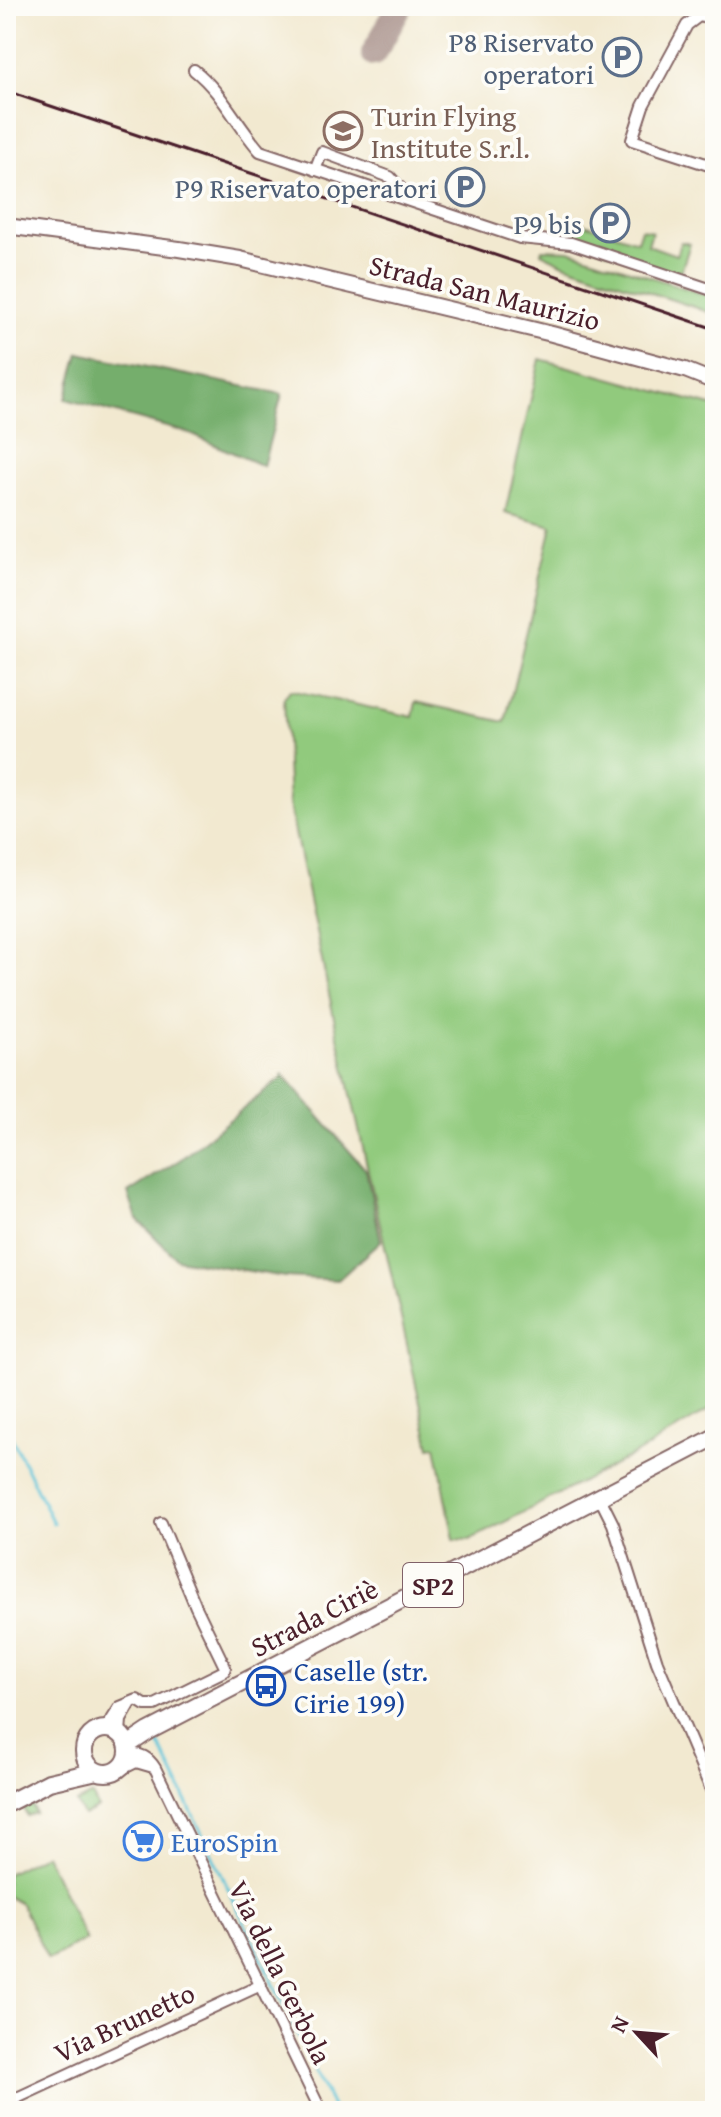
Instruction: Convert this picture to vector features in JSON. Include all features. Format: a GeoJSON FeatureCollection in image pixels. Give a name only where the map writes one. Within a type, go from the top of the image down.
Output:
{"type":"FeatureCollection","features":[{"type":"Feature","properties":{"kind":"main road","name":"Strada San Maurizio"},"geometry":{"type":"LineString","coordinates":[[6,226],[240,259],[552,334],[685,370],[715,382]]}},
{"type":"Feature","properties":{"kind":"main road","name":"Strada Ciriè"},"geometry":{"type":"LineString","coordinates":[[121,1739],[149,1731],[715,1437]]}},
{"type":"Feature","properties":{"kind":"main road"},"geometry":{"type":"LineString","coordinates":[[6,1804],[49,1782],[75,1762],[92,1734],[121,1739],[127,1760],[118,1771],[97,1771],[49,1782]]}},
{"type":"Feature","properties":{"kind":"main road"},"geometry":{"type":"LineString","coordinates":[[85,1747],[86,1761],[97,1771]]}},
{"type":"Feature","properties":{"kind":"street"},"geometry":{"type":"LineString","coordinates":[[715,20],[699,16],[687,25],[643,106],[632,140],[715,167]]}},
{"type":"Feature","properties":{"kind":"street"},"geometry":{"type":"LineString","coordinates":[[194,70],[205,79],[240,129],[260,151],[520,238],[571,243],[715,291]]}},
{"type":"Feature","properties":{"kind":"street"},"geometry":{"type":"LineString","coordinates":[[315,170],[322,152],[390,177],[414,203]]}},
{"type":"Feature","properties":{"kind":"street"},"geometry":{"type":"LineString","coordinates":[[600,1498],[613,1524],[657,1662],[715,1799]]}},
{"type":"Feature","properties":{"kind":"street"},"geometry":{"type":"LineString","coordinates":[[155,1768],[150,1760],[121,1739],[121,1720],[132,1702],[137,1700],[145,1705],[155,1705],[224,1671],[225,1667],[161,1523]]}},
{"type":"Feature","properties":{"kind":"street"},"geometry":{"type":"LineString","coordinates":[[118,1771],[136,1762],[155,1768]]}},
{"type":"Feature","properties":{"kind":"street","name":"Via della Gerbola"},"geometry":{"type":"LineString","coordinates":[[155,1768],[321,2111]]}},
{"type":"Feature","properties":{"kind":"street"},"geometry":{"type":"LineString","coordinates":[[715,1972],[715,1990]]}},
{"type":"Feature","properties":{"kind":"street","name":"Via Brunetto"},"geometry":{"type":"LineString","coordinates":[[6,2103],[261,1985]]}},
{"type":"Feature","properties":{"kind":"green space"},"geometry":{"type":"Polygon","coordinates":[[[566,218],[637,241],[641,229],[652,231],[648,245],[676,255],[681,242],[690,244],[680,275],[578,242],[564,224],[566,218]]]}},
{"type":"Feature","properties":{"kind":"green space"},"geometry":{"type":"Polygon","coordinates":[[[542,249],[569,250],[715,298],[715,314],[564,264],[541,253],[542,249]]]}},
{"type":"Feature","properties":{"kind":"green space"},"geometry":{"type":"Polygon","coordinates":[[[79,353],[282,394],[263,466],[188,433],[66,399],[79,353]]]}},
{"type":"Feature","properties":{"kind":"green space"},"geometry":{"type":"Polygon","coordinates":[[[540,359],[715,407],[715,1406],[638,1453],[470,1540],[454,1539],[436,1446],[430,1447],[289,804],[284,698],[290,690],[413,717],[416,702],[505,722],[552,526],[505,513],[540,359]]]}},
{"type":"Feature","properties":{"kind":"green space"},"geometry":{"type":"Polygon","coordinates":[[[284,1076],[366,1170],[381,1241],[338,1280],[285,1277],[177,1259],[137,1219],[128,1193],[181,1159],[284,1076]]]}},
{"type":"Feature","properties":{"kind":"green space"},"geometry":{"type":"Polygon","coordinates":[[[82,1776],[99,1776],[110,1780],[96,1783],[91,1777],[32,1805],[35,1813],[27,1816],[22,1806],[82,1776]]]}},
{"type":"Feature","properties":{"kind":"green space"},"geometry":{"type":"Polygon","coordinates":[[[92,1795],[98,1808],[83,1816],[76,1803],[92,1795]]]}},
{"type":"Feature","properties":{"kind":"green space"},"geometry":{"type":"Polygon","coordinates":[[[45,1854],[86,1940],[48,1960],[21,1904],[6,1896],[6,1874],[45,1854]]]}},
{"type":"Feature","properties":{"kind":"waterway"},"geometry":{"type":"LineString","coordinates":[[6,1426],[53,1523]]}},
{"type":"Feature","properties":{"kind":"waterway"},"geometry":{"type":"LineString","coordinates":[[156,1737],[334,2111]]}},
{"type":"Feature","properties":{"kind":"taxiway"},"geometry":{"type":"LineString","coordinates":[[374,53],[400,6]]}},
{"type":"Feature","properties":{"kind":"railway"},"geometry":{"type":"LineString","coordinates":[[6,91],[715,329]]}},
{"type":"Feature","properties":{"kind":"place","name":"P8 Riservato operatori"},"geometry":{"type":"Point","coordinates":[622,57]}},
{"type":"Feature","properties":{"kind":"place","name":"Turin Flying Institute S.r.l."},"geometry":{"type":"Point","coordinates":[343,131]}},
{"type":"Feature","properties":{"kind":"place","name":"P9 Riservato operatori"},"geometry":{"type":"Point","coordinates":[465,187]}},
{"type":"Feature","properties":{"kind":"place","name":"P9 bis"},"geometry":{"type":"Point","coordinates":[610,223]}},
{"type":"Feature","properties":{"kind":"place","name":"Caselle (str. Cirie 199)"},"geometry":{"type":"Point","coordinates":[266,1686]}},
{"type":"Feature","properties":{"kind":"place","name":"EuroSpin"},"geometry":{"type":"Point","coordinates":[143,1841]}}]}
